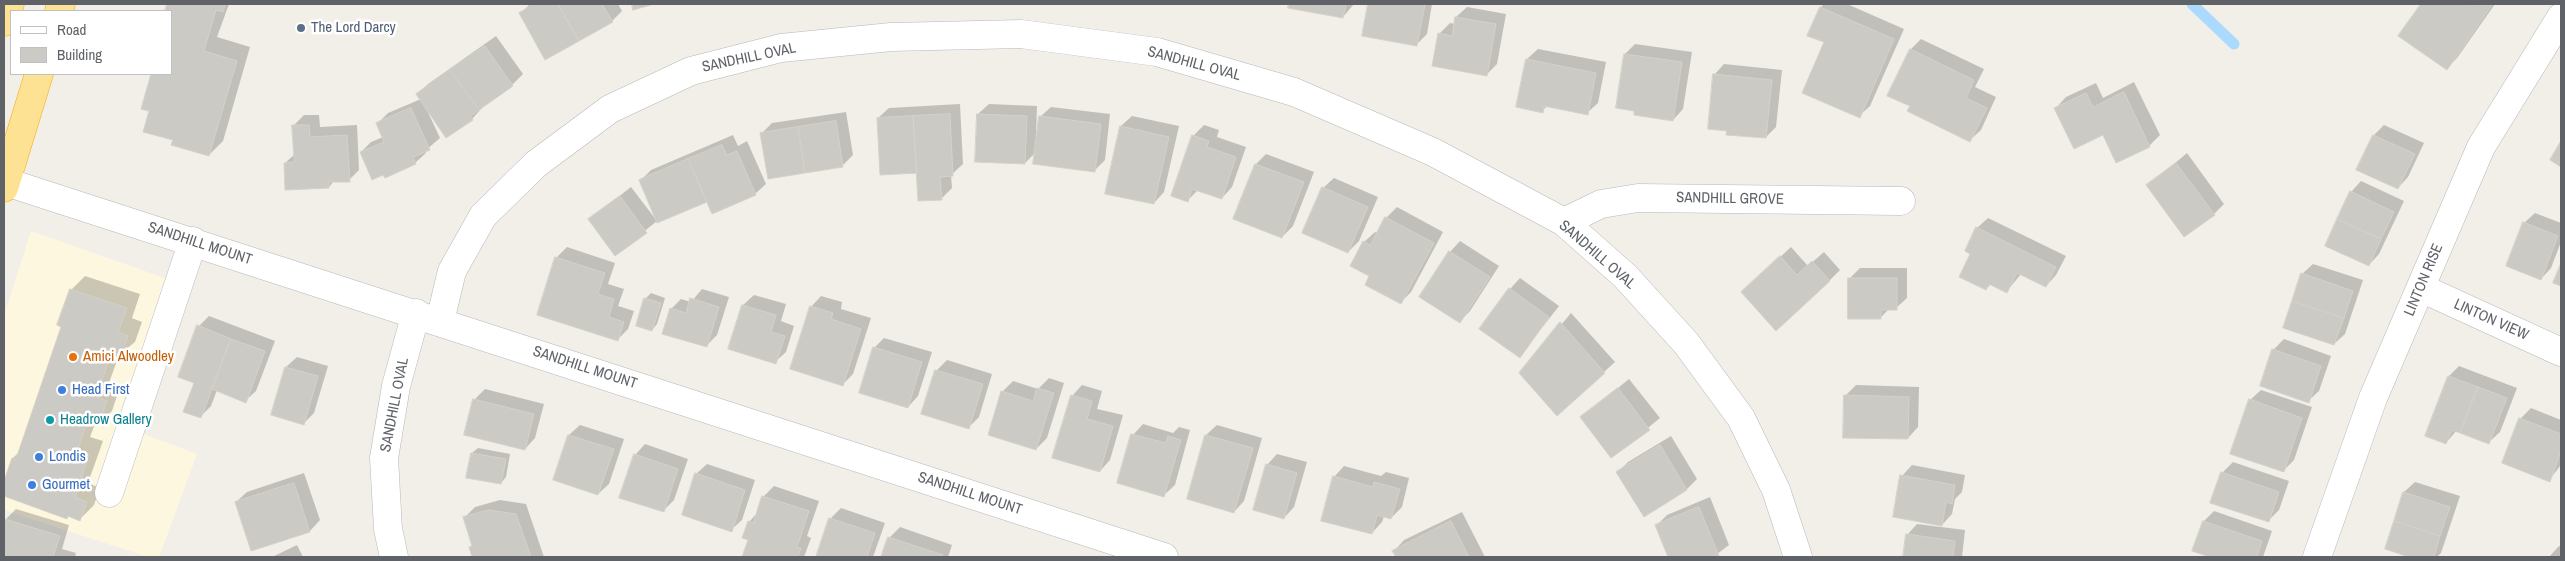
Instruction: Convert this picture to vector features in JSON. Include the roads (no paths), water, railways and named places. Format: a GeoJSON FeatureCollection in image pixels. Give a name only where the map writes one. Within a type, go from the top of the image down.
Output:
{"type":"FeatureCollection","features":[{"type":"Feature","properties":{"kind":"highway"},"geometry":{"type":"LineString","coordinates":[[4,22],[10,4]]}},
{"type":"Feature","properties":{"kind":"highway"},"geometry":{"type":"LineString","coordinates":[[5,185],[39,75]]}},
{"type":"Feature","properties":{"kind":"street","name":"LINTON RISE"},"geometry":{"type":"LineString","coordinates":[[2317,557],[2373,398],[2481,147],[2561,17]]}},
{"type":"Feature","properties":{"kind":"street","name":"SANDHILL OVAL"},"geometry":{"type":"LineString","coordinates":[[394,557],[388,529],[384,458],[396,386],[428,317],[483,216],[536,164],[610,109],[691,71],[781,48],[891,37],[1020,34],[1157,52],[1294,92],[1433,152],[1564,222],[1625,276],[1686,343],[1740,418],[1776,490],[1798,557]]}},
{"type":"Feature","properties":{"kind":"street","name":"SANDHILL MOUNT"},"geometry":{"type":"LineString","coordinates":[[5,185],[193,241],[1164,557]]}},
{"type":"Feature","properties":{"kind":"street","name":"SANDHILL GROVE"},"geometry":{"type":"LineString","coordinates":[[1564,222],[1601,204],[1638,198],[1901,200]]}},
{"type":"Feature","properties":{"kind":"street"},"geometry":{"type":"LineString","coordinates":[[109,493],[193,241]]}},
{"type":"Feature","properties":{"kind":"street","name":"LINTON VIEW"},"geometry":{"type":"LineString","coordinates":[[2421,288],[2561,352]]}},
{"type":"Feature","properties":{"kind":"waterway"},"geometry":{"type":"LineString","coordinates":[[2192,4],[2234,44]]}},
{"type":"Feature","properties":{"kind":"place","name":"The Lord Darcy"},"geometry":{"type":"Point","coordinates":[301,28]}},
{"type":"Feature","properties":{"kind":"place","name":"Amici Alwoodley"},"geometry":{"type":"Point","coordinates":[73,357]}},
{"type":"Feature","properties":{"kind":"place","name":"Head First"},"geometry":{"type":"Point","coordinates":[62,390]}},
{"type":"Feature","properties":{"kind":"place","name":"Headrow Gallery"},"geometry":{"type":"Point","coordinates":[50,420]}},
{"type":"Feature","properties":{"kind":"place","name":"Londis"},"geometry":{"type":"Point","coordinates":[39,457]}},
{"type":"Feature","properties":{"kind":"place","name":"Gourmet"},"geometry":{"type":"Point","coordinates":[32,485]}}]}
